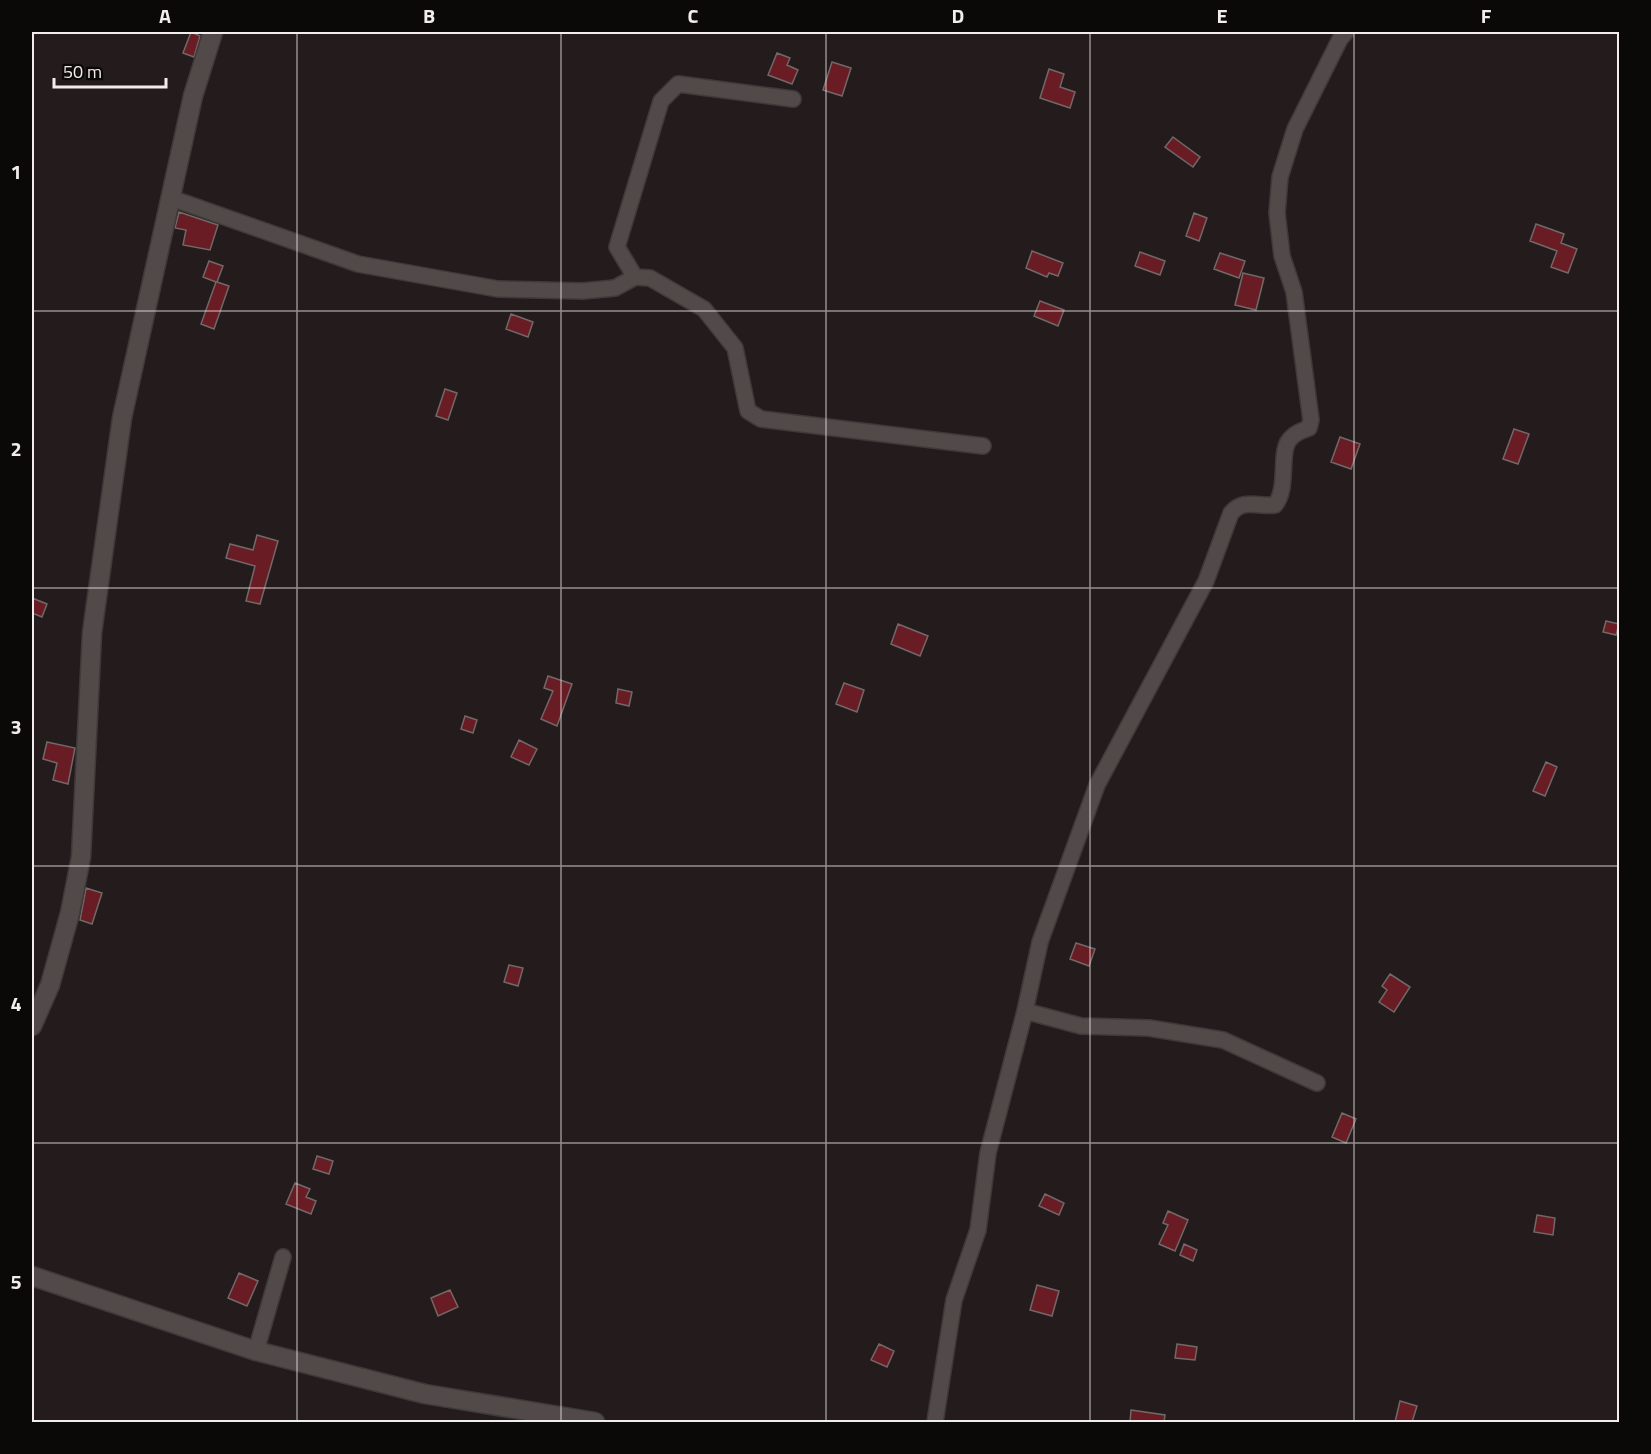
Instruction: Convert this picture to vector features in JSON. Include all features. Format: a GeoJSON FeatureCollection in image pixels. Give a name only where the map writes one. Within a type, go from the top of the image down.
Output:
{"type":"FeatureCollection","features":[{"type":"Feature","properties":{"kind":"main road"},"geometry":{"type":"LineString","coordinates":[[32,1026],[50,985],[70,913],[81,857],[92,633],[122,418],[193,96],[213,32]]}},
{"type":"Feature","properties":{"kind":"main road"},"geometry":{"type":"LineString","coordinates":[[32,1276],[256,1351],[426,1394],[594,1422]]}},
{"type":"Feature","properties":{"kind":"street"},"geometry":{"type":"LineString","coordinates":[[935,1422],[954,1300],[978,1230],[988,1153],[1025,1011],[1040,942],[1096,784],[1206,581],[1231,513],[1237,506],[1248,503],[1275,506],[1279,501],[1284,478],[1284,453],[1287,445],[1291,437],[1309,428],[1311,420],[1294,292],[1282,256],[1278,213],[1280,177],[1295,129],[1340,39],[1346,32]]}},
{"type":"Feature","properties":{"kind":"street"},"geometry":{"type":"LineString","coordinates":[[635,277],[617,247],[661,101],[678,84],[793,99]]}},
{"type":"Feature","properties":{"kind":"street"},"geometry":{"type":"LineString","coordinates":[[171,198],[358,264],[498,289],[583,291],[615,288],[635,277],[650,278],[704,309],[735,348],[748,411],[761,418],[982,446]]}},
{"type":"Feature","properties":{"kind":"street"},"geometry":{"type":"LineString","coordinates":[[1025,1011],[1081,1026],[1149,1028],[1223,1040],[1317,1083]]}},
{"type":"Feature","properties":{"kind":"street"},"geometry":{"type":"LineString","coordinates":[[256,1351],[282,1257]]}},
{"type":"Feature","properties":{"kind":"building"},"geometry":{"type":"Polygon","coordinates":[[[191,32],[200,36],[194,57],[183,53],[191,32]]]}},
{"type":"Feature","properties":{"kind":"building"},"geometry":{"type":"Polygon","coordinates":[[[777,53],[790,58],[787,65],[798,70],[792,84],[768,75],[777,53]]]}},
{"type":"Feature","properties":{"kind":"building"},"geometry":{"type":"Polygon","coordinates":[[[832,62],[851,68],[842,96],[823,90],[832,62]]]}},
{"type":"Feature","properties":{"kind":"building"},"geometry":{"type":"Polygon","coordinates":[[[1049,69],[1064,74],[1060,87],[1075,92],[1070,108],[1040,98],[1049,69]]]}},
{"type":"Feature","properties":{"kind":"building"},"geometry":{"type":"Polygon","coordinates":[[[1173,137],[1200,157],[1193,167],[1165,147],[1173,137]]]}},
{"type":"Feature","properties":{"kind":"building"},"geometry":{"type":"Polygon","coordinates":[[[179,212],[218,225],[210,250],[183,245],[186,230],[175,228],[179,212]]]}},
{"type":"Feature","properties":{"kind":"building"},"geometry":{"type":"Polygon","coordinates":[[[1194,213],[1207,218],[1199,241],[1186,236],[1194,213]]]}},
{"type":"Feature","properties":{"kind":"building"},"geometry":{"type":"Polygon","coordinates":[[[1536,224],[1564,234],[1561,243],[1577,249],[1568,273],[1551,267],[1557,251],[1530,241],[1536,224]]]}},
{"type":"Feature","properties":{"kind":"building"},"geometry":{"type":"Polygon","coordinates":[[[1032,251],[1063,263],[1058,276],[1049,273],[1047,277],[1026,268],[1032,251]]]}},
{"type":"Feature","properties":{"kind":"building"},"geometry":{"type":"Polygon","coordinates":[[[1140,252],[1165,261],[1160,275],[1135,266],[1140,252]]]}},
{"type":"Feature","properties":{"kind":"building"},"geometry":{"type":"Polygon","coordinates":[[[1220,253],[1245,261],[1239,278],[1214,269],[1220,253]]]}},
{"type":"Feature","properties":{"kind":"building"},"geometry":{"type":"Polygon","coordinates":[[[209,261],[223,266],[217,282],[229,286],[214,329],[201,324],[216,282],[203,277],[209,261]]]}},
{"type":"Feature","properties":{"kind":"building"},"geometry":{"type":"Polygon","coordinates":[[[1243,273],[1264,278],[1256,310],[1235,305],[1243,273]]]}},
{"type":"Feature","properties":{"kind":"building"},"geometry":{"type":"Polygon","coordinates":[[[1040,301],[1064,310],[1058,326],[1034,316],[1040,301]]]}},
{"type":"Feature","properties":{"kind":"building"},"geometry":{"type":"Polygon","coordinates":[[[511,314],[533,322],[528,337],[506,329],[511,314]]]}},
{"type":"Feature","properties":{"kind":"building"},"geometry":{"type":"Polygon","coordinates":[[[445,389],[457,393],[448,420],[436,416],[445,389]]]}},
{"type":"Feature","properties":{"kind":"building"},"geometry":{"type":"Polygon","coordinates":[[[1514,429],[1529,434],[1518,464],[1503,459],[1514,429]]]}},
{"type":"Feature","properties":{"kind":"building"},"geometry":{"type":"Polygon","coordinates":[[[1340,437],[1360,444],[1351,469],[1331,462],[1340,437]]]}},
{"type":"Feature","properties":{"kind":"building"},"geometry":{"type":"Polygon","coordinates":[[[257,535],[278,541],[260,604],[246,601],[255,566],[226,558],[230,544],[253,550],[257,535]]]}},
{"type":"Feature","properties":{"kind":"building"},"geometry":{"type":"Polygon","coordinates":[[[32,598],[47,604],[42,617],[32,613],[32,598]]]}},
{"type":"Feature","properties":{"kind":"building"},"geometry":{"type":"Polygon","coordinates":[[[1606,621],[1619,624],[1616,635],[1603,632],[1606,621]]]}},
{"type":"Feature","properties":{"kind":"building"},"geometry":{"type":"Polygon","coordinates":[[[898,624],[928,636],[920,656],[891,644],[898,624]]]}},
{"type":"Feature","properties":{"kind":"building"},"geometry":{"type":"Polygon","coordinates":[[[548,676],[572,684],[557,726],[541,719],[553,691],[544,688],[548,676]]]}},
{"type":"Feature","properties":{"kind":"building"},"geometry":{"type":"Polygon","coordinates":[[[844,683],[864,690],[857,712],[836,704],[844,683]]]}},
{"type":"Feature","properties":{"kind":"building"},"geometry":{"type":"Polygon","coordinates":[[[618,689],[632,692],[629,706],[616,703],[618,689]]]}},
{"type":"Feature","properties":{"kind":"building"},"geometry":{"type":"Polygon","coordinates":[[[465,716],[477,720],[473,733],[461,729],[465,716]]]}},
{"type":"Feature","properties":{"kind":"building"},"geometry":{"type":"Polygon","coordinates":[[[519,740],[537,749],[529,765],[511,757],[519,740]]]}},
{"type":"Feature","properties":{"kind":"building"},"geometry":{"type":"Polygon","coordinates":[[[47,742],[75,748],[68,784],[53,780],[57,763],[43,759],[47,742]]]}},
{"type":"Feature","properties":{"kind":"building"},"geometry":{"type":"Polygon","coordinates":[[[1546,762],[1557,767],[1545,796],[1533,791],[1546,762]]]}},
{"type":"Feature","properties":{"kind":"building"},"geometry":{"type":"Polygon","coordinates":[[[86,888],[102,893],[92,924],[80,920],[86,888]]]}},
{"type":"Feature","properties":{"kind":"building"},"geometry":{"type":"Polygon","coordinates":[[[1076,943],[1095,949],[1089,966],[1070,959],[1076,943]]]}},
{"type":"Feature","properties":{"kind":"building"},"geometry":{"type":"Polygon","coordinates":[[[509,965],[523,968],[518,986],[504,982],[509,965]]]}},
{"type":"Feature","properties":{"kind":"building"},"geometry":{"type":"Polygon","coordinates":[[[1390,974],[1410,987],[1394,1012],[1379,1002],[1387,990],[1382,986],[1390,974]]]}},
{"type":"Feature","properties":{"kind":"building"},"geometry":{"type":"Polygon","coordinates":[[[1342,1113],[1356,1119],[1346,1143],[1332,1137],[1342,1113]]]}},
{"type":"Feature","properties":{"kind":"building"},"geometry":{"type":"Polygon","coordinates":[[[317,1156],[333,1161],[329,1174],[313,1169],[317,1156]]]}},
{"type":"Feature","properties":{"kind":"building"},"geometry":{"type":"Polygon","coordinates":[[[295,1183],[310,1189],[306,1197],[316,1201],[311,1214],[286,1204],[295,1183]]]}},
{"type":"Feature","properties":{"kind":"building"},"geometry":{"type":"Polygon","coordinates":[[[1045,1194],[1064,1203],[1059,1215],[1039,1206],[1045,1194]]]}},
{"type":"Feature","properties":{"kind":"building"},"geometry":{"type":"Polygon","coordinates":[[[1168,1211],[1188,1220],[1175,1251],[1159,1244],[1168,1225],[1163,1223],[1168,1211]]]}},
{"type":"Feature","properties":{"kind":"building"},"geometry":{"type":"Polygon","coordinates":[[[1537,1215],[1555,1218],[1553,1235],[1534,1232],[1537,1215]]]}},
{"type":"Feature","properties":{"kind":"building"},"geometry":{"type":"Polygon","coordinates":[[[1184,1244],[1197,1250],[1193,1261],[1180,1255],[1184,1244]]]}},
{"type":"Feature","properties":{"kind":"building"},"geometry":{"type":"Polygon","coordinates":[[[239,1273],[258,1281],[247,1306],[228,1298],[239,1273]]]}},
{"type":"Feature","properties":{"kind":"building"},"geometry":{"type":"Polygon","coordinates":[[[1037,1285],[1059,1291],[1052,1316],[1030,1310],[1037,1285]]]}},
{"type":"Feature","properties":{"kind":"building"},"geometry":{"type":"Polygon","coordinates":[[[450,1290],[458,1307],[438,1316],[431,1298],[450,1290]]]}},
{"type":"Feature","properties":{"kind":"building"},"geometry":{"type":"Polygon","coordinates":[[[879,1344],[894,1351],[887,1367],[871,1360],[879,1344]]]}},
{"type":"Feature","properties":{"kind":"building"},"geometry":{"type":"Polygon","coordinates":[[[1177,1344],[1197,1347],[1195,1360],[1175,1358],[1177,1344]]]}},
{"type":"Feature","properties":{"kind":"building"},"geometry":{"type":"Polygon","coordinates":[[[1400,1401],[1417,1406],[1412,1422],[1395,1422],[1400,1401]]]}},
{"type":"Feature","properties":{"kind":"building"},"geometry":{"type":"Polygon","coordinates":[[[1131,1410],[1165,1415],[1164,1422],[1130,1422],[1131,1410]]]}}]}
